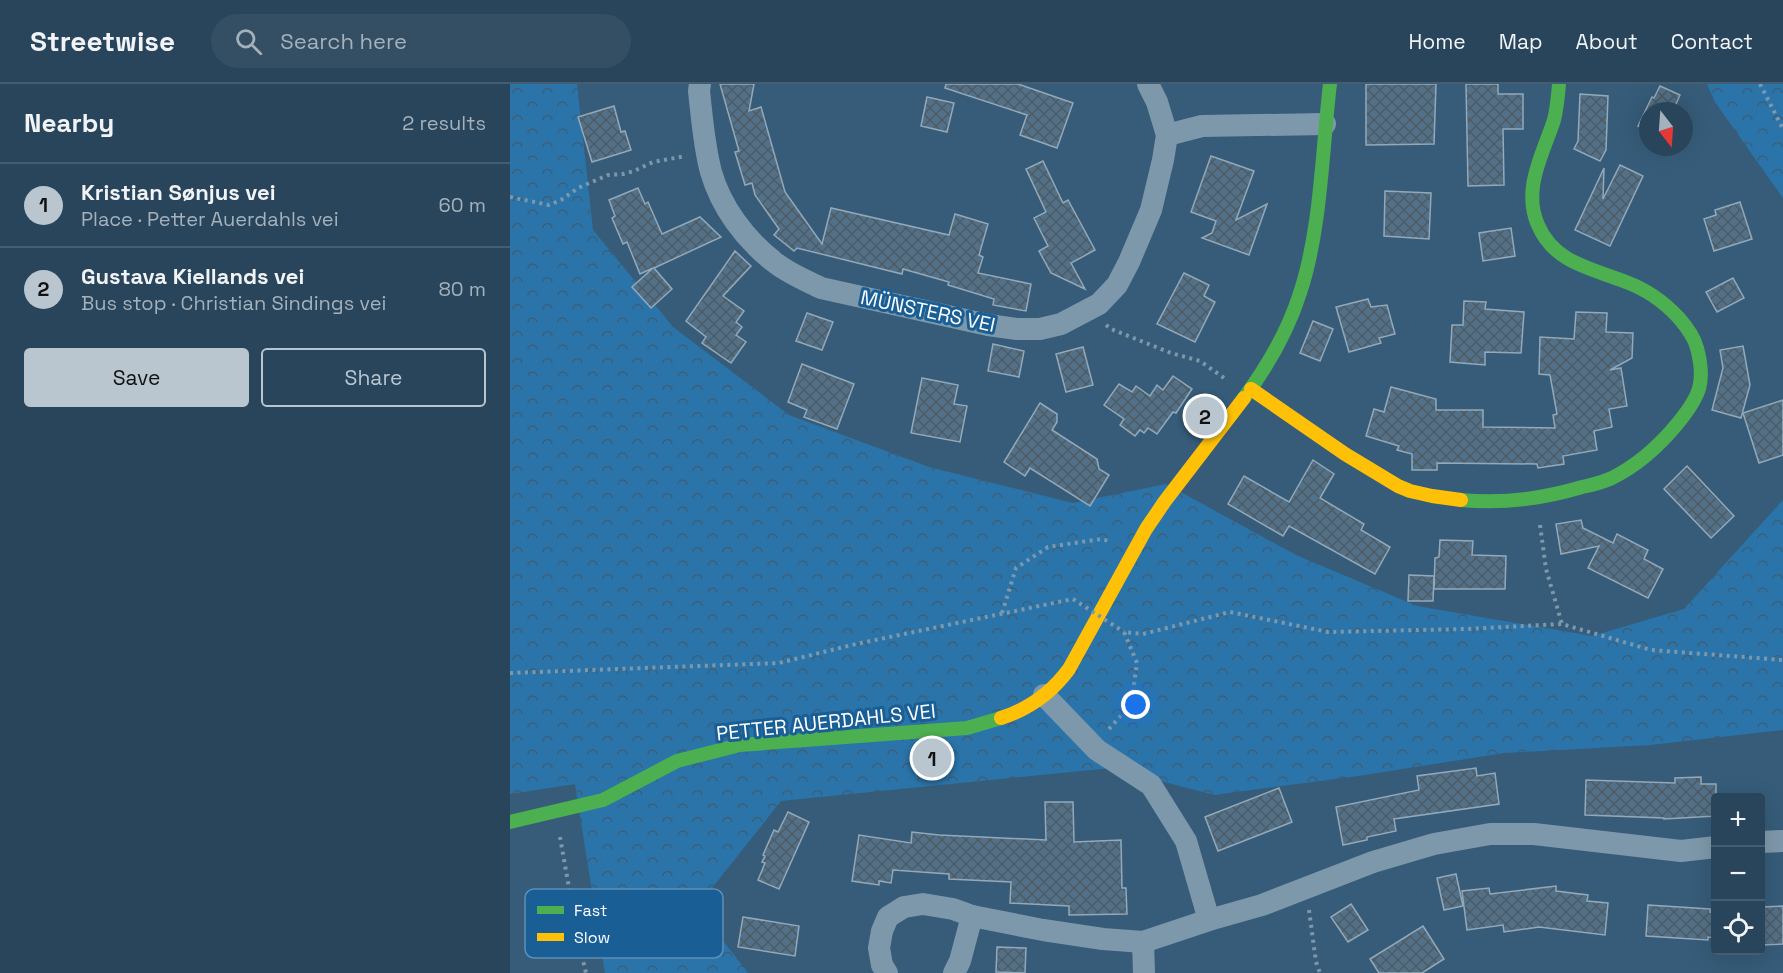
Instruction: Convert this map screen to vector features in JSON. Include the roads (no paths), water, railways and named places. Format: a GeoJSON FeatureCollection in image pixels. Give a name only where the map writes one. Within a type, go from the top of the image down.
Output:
{"type":"FeatureCollection","features":[{"type":"Feature","properties":{"kind":"street","name":"MÜNSTERS VEI"},"geometry":{"type":"LineString","coordinates":[[700,84],[707,152],[719,193],[740,228],[774,262],[821,288],[1017,329],[1060,324],[1100,304],[1117,285],[1151,210],[1167,135],[1157,102],[1148,84]]}},
{"type":"Feature","properties":{"kind":"street","name":"PETTER AUERDAHLS VEI"},"geometry":{"type":"LineString","coordinates":[[510,822],[603,800],[677,762],[701,754],[740,745],[967,728],[1023,711],[1044,696],[1060,680],[1080,653],[1092,626],[1146,528],[1251,389],[1280,341],[1297,304],[1308,267],[1330,84]]}},
{"type":"Feature","properties":{"kind":"street"},"geometry":{"type":"LineString","coordinates":[[1251,389],[1343,454],[1408,490],[1454,501],[1491,502],[1536,498],[1573,490],[1612,477],[1648,454],[1667,438],[1687,411],[1701,386],[1699,355],[1692,332],[1672,309],[1634,285],[1582,266],[1555,251],[1543,237],[1535,218],[1531,201],[1535,172],[1553,123],[1559,84]]}},
{"type":"Feature","properties":{"kind":"street"},"geometry":{"type":"LineString","coordinates":[[1167,135],[1202,126],[1325,124]]}},
{"type":"Feature","properties":{"kind":"street"},"geometry":{"type":"LineString","coordinates":[[1044,696],[1097,750],[1151,785],[1186,841],[1209,920]]}},
{"type":"Feature","properties":{"kind":"street"},"geometry":{"type":"LineString","coordinates":[[888,973],[882,965],[879,948],[882,931],[888,917],[904,907],[923,904],[1043,930],[1143,942],[1262,905],[1383,859],[1434,844],[1490,834],[1534,834],[1681,851],[1711,848]]}},
{"type":"Feature","properties":{"kind":"street"},"geometry":{"type":"LineString","coordinates":[[1765,842],[1783,841]]}},
{"type":"Feature","properties":{"kind":"street"},"geometry":{"type":"LineString","coordinates":[[954,973],[965,947],[972,916]]}},
{"type":"Feature","properties":{"kind":"street"},"geometry":{"type":"LineString","coordinates":[[1143,942],[1144,973]]}},
{"type":"Feature","properties":{"kind":"place","name":"Gustava Kiellands vei"},"geometry":{"type":"Point","coordinates":[1205,416]}},
{"type":"Feature","properties":{"kind":"place","name":"Kristian Sønjus vei"},"geometry":{"type":"Point","coordinates":[932,758]}}]}
